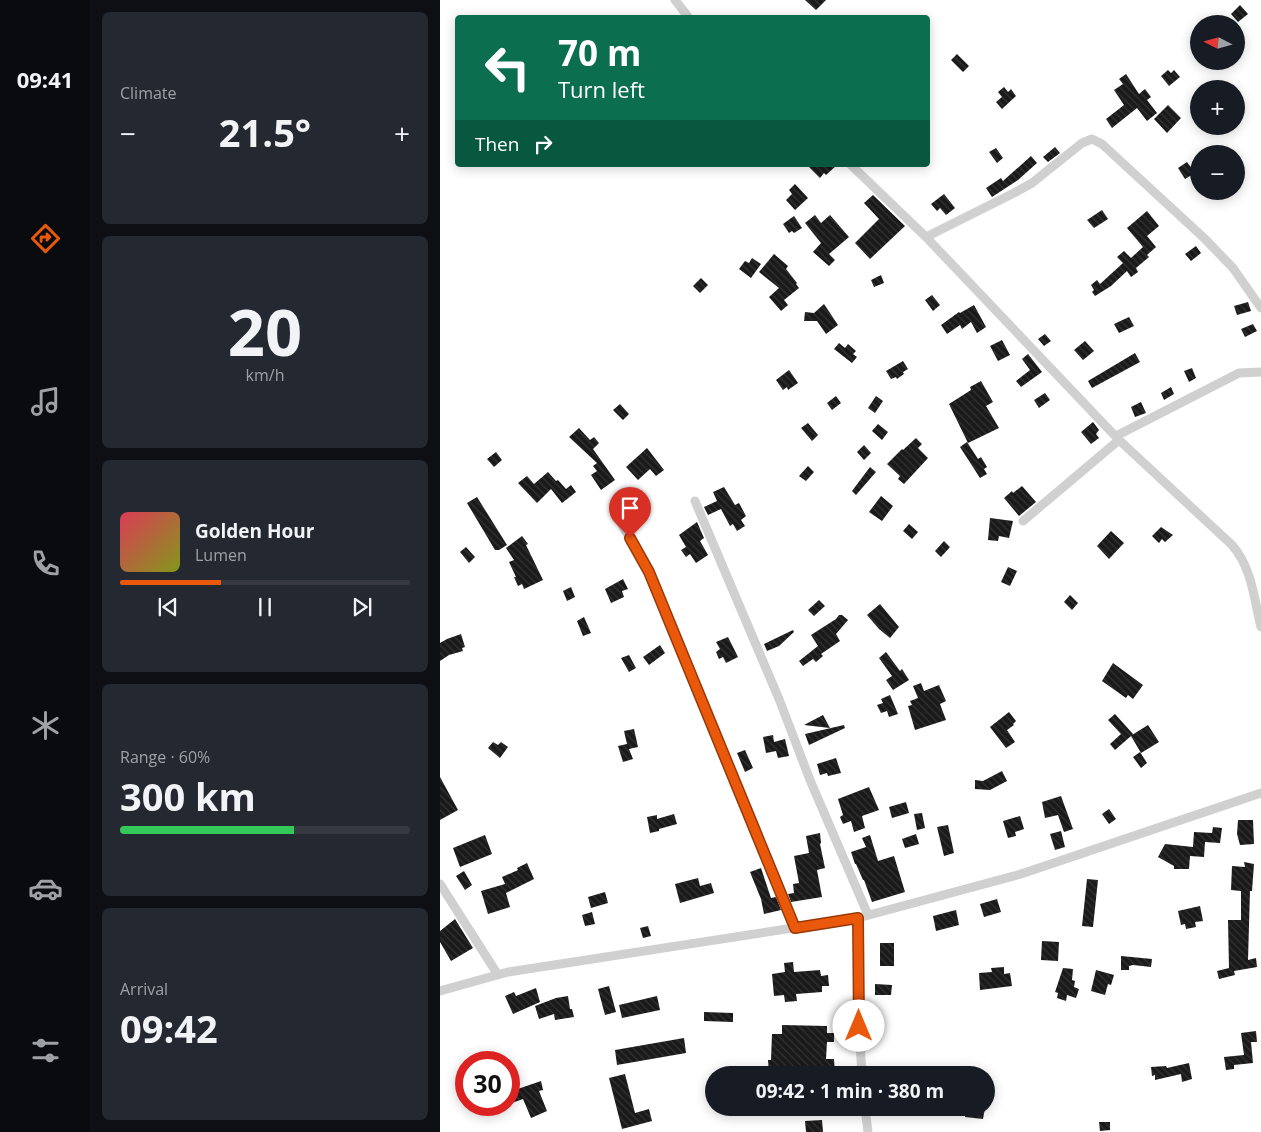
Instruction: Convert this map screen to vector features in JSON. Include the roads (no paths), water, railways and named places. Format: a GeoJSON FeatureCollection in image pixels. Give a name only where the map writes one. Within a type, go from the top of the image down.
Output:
{"type":"FeatureCollection","features":[{"type":"Feature","properties":{"kind":"street"},"geometry":{"type":"LineString","coordinates":[[675,0],[687,15]]}},
{"type":"Feature","properties":{"kind":"street"},"geometry":{"type":"LineString","coordinates":[[926,237],[1014,194],[1032,183],[1082,143],[1092,140],[1102,144],[1204,238],[1233,268],[1261,308]]}},
{"type":"Feature","properties":{"kind":"street"},"geometry":{"type":"LineString","coordinates":[[853,167],[926,237],[1118,438],[1241,555],[1248,570],[1261,627]]}},
{"type":"Feature","properties":{"kind":"street"},"geometry":{"type":"LineString","coordinates":[[1023,521],[1118,438],[1239,373],[1261,372]]}},
{"type":"Feature","properties":{"kind":"street"},"geometry":{"type":"LineString","coordinates":[[695,501],[780,699],[810,780],[868,915]]}},
{"type":"Feature","properties":{"kind":"street"},"geometry":{"type":"LineString","coordinates":[[620,521],[652,580],[795,928]]}},
{"type":"Feature","properties":{"kind":"street"},"geometry":{"type":"LineString","coordinates":[[440,992],[508,972],[858,918],[1021,874],[1261,793]]}},
{"type":"Feature","properties":{"kind":"street"},"geometry":{"type":"LineString","coordinates":[[440,884],[498,975]]}},
{"type":"Feature","properties":{"kind":"street"},"geometry":{"type":"LineString","coordinates":[[858,918],[859,1026],[861,1066]]}},
{"type":"Feature","properties":{"kind":"street"},"geometry":{"type":"LineString","coordinates":[[866,1116],[868,1132]]}}]}
